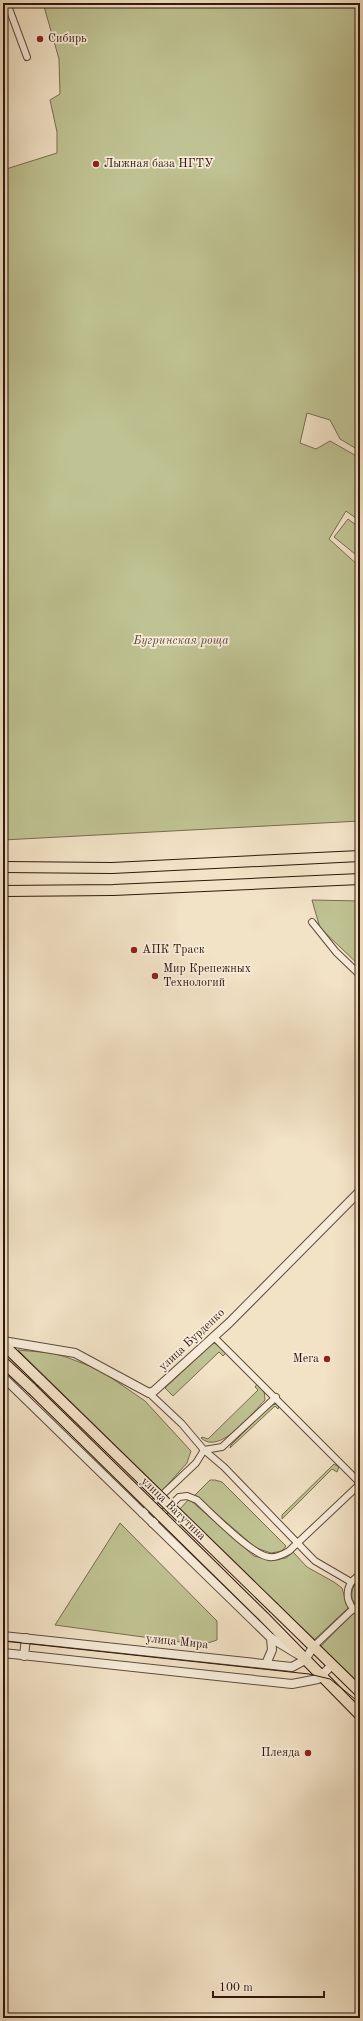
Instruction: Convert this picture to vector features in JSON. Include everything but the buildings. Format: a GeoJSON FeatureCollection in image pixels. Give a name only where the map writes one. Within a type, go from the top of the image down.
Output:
{"type":"FeatureCollection","features":[{"type":"Feature","properties":{"kind":"main road"},"geometry":{"type":"LineString","coordinates":[[3,867],[112,868],[360,856]]}},
{"type":"Feature","properties":{"kind":"main road"},"geometry":{"type":"LineString","coordinates":[[3,892],[113,890],[360,879]]}},
{"type":"Feature","properties":{"kind":"main road","name":"улица Ватутина"},"geometry":{"type":"LineString","coordinates":[[3,1344],[313,1647]]}},
{"type":"Feature","properties":{"kind":"main road","name":"улица Ватутина"},"geometry":{"type":"LineString","coordinates":[[3,1362],[264,1617],[322,1676]]}},
{"type":"Feature","properties":{"kind":"main road"},"geometry":{"type":"LineString","coordinates":[[313,1647],[360,1692]]}},
{"type":"Feature","properties":{"kind":"main road"},"geometry":{"type":"LineString","coordinates":[[322,1676],[360,1715]]}},
{"type":"Feature","properties":{"kind":"street"},"geometry":{"type":"LineString","coordinates":[[7,3],[26,57]]}},
{"type":"Feature","properties":{"kind":"street"},"geometry":{"type":"LineString","coordinates":[[312,922],[336,952],[360,975]]}},
{"type":"Feature","properties":{"kind":"street","name":"улица Бурденко"},"geometry":{"type":"LineString","coordinates":[[149,1393],[154,1391],[214,1337],[360,1191]]}},
{"type":"Feature","properties":{"kind":"street"},"geometry":{"type":"LineString","coordinates":[[152,1524],[179,1497],[187,1496],[197,1500],[255,1552],[270,1557],[283,1555],[297,1544],[360,1483],[276,1397],[214,1337]]}},
{"type":"Feature","properties":{"kind":"street"},"geometry":{"type":"LineString","coordinates":[[3,1341],[75,1354],[149,1393],[190,1433],[204,1450],[224,1467],[315,1561],[351,1582]]}},
{"type":"Feature","properties":{"kind":"street"},"geometry":{"type":"LineString","coordinates":[[3,1377],[152,1524],[271,1638],[303,1658],[353,1609]]}},
{"type":"Feature","properties":{"kind":"street"},"geometry":{"type":"LineString","coordinates":[[142,1514],[196,1463],[204,1450],[222,1447],[276,1397]]}},
{"type":"Feature","properties":{"kind":"street"},"geometry":{"type":"LineString","coordinates":[[360,1575],[351,1582],[347,1593],[353,1609],[360,1613]]}},
{"type":"Feature","properties":{"kind":"street","name":"улица Мира"},"geometry":{"type":"LineString","coordinates":[[3,1636],[292,1667],[303,1658]]}},
{"type":"Feature","properties":{"kind":"street"},"geometry":{"type":"LineString","coordinates":[[24,1656],[26,1638]]}},
{"type":"Feature","properties":{"kind":"street"},"geometry":{"type":"LineString","coordinates":[[266,1664],[272,1650],[271,1638]]}},
{"type":"Feature","properties":{"kind":"street"},"geometry":{"type":"LineString","coordinates":[[3,1654],[292,1684],[318,1679],[332,1666]]}},
{"type":"Feature","properties":{"kind":"green space","name":"Бугринская роща"},"geometry":{"type":"Polygon","coordinates":[[[43,3],[360,3],[360,451],[340,439],[330,420],[307,413],[300,443],[316,449],[330,441],[360,458],[360,521],[346,511],[329,539],[360,567],[360,821],[3,840],[3,170],[57,153],[57,132],[50,100],[60,94],[59,59],[43,3]]]}},
{"type":"Feature","properties":{"kind":"green space"},"geometry":{"type":"Polygon","coordinates":[[[348,519],[360,528],[360,558],[334,537],[348,519]]]}},
{"type":"Feature","properties":{"kind":"green space"},"geometry":{"type":"Polygon","coordinates":[[[312,900],[360,901],[360,966],[320,928],[312,900]]]}},
{"type":"Feature","properties":{"kind":"green space"},"geometry":{"type":"Polygon","coordinates":[[[213,1343],[217,1344],[226,1353],[223,1356],[219,1352],[173,1396],[165,1388],[213,1343]]]}},
{"type":"Feature","properties":{"kind":"green space"},"geometry":{"type":"Polygon","coordinates":[[[18,1350],[52,1353],[100,1370],[145,1401],[191,1451],[187,1463],[162,1491],[18,1350]]]}},
{"type":"Feature","properties":{"kind":"green space"},"geometry":{"type":"Polygon","coordinates":[[[257,1384],[264,1390],[265,1400],[236,1430],[217,1441],[209,1442],[201,1438],[208,1439],[258,1390],[255,1387],[257,1384]]]}},
{"type":"Feature","properties":{"kind":"green space"},"geometry":{"type":"Polygon","coordinates":[[[277,1404],[279,1406],[278,1409],[275,1406],[230,1448],[231,1445],[271,1405],[277,1404]]]}},
{"type":"Feature","properties":{"kind":"green space"},"geometry":{"type":"Polygon","coordinates":[[[334,1464],[339,1467],[337,1472],[332,1469],[282,1519],[282,1515],[334,1464]]]}},
{"type":"Feature","properties":{"kind":"green space"},"geometry":{"type":"Polygon","coordinates":[[[210,1480],[222,1482],[286,1546],[282,1551],[271,1553],[256,1548],[195,1495],[210,1480]]]}},
{"type":"Feature","properties":{"kind":"green space"},"geometry":{"type":"Polygon","coordinates":[[[189,1499],[254,1556],[270,1560],[286,1558],[293,1552],[307,1567],[342,1588],[348,1608],[313,1641],[179,1510],[189,1499]]]}},
{"type":"Feature","properties":{"kind":"green space"},"geometry":{"type":"Polygon","coordinates":[[[120,1523],[217,1621],[217,1640],[202,1645],[55,1625],[120,1523]]]}},
{"type":"Feature","properties":{"kind":"green space"},"geometry":{"type":"Polygon","coordinates":[[[360,1579],[360,1608],[356,1605],[352,1598],[352,1590],[360,1579]]]}},
{"type":"Feature","properties":{"kind":"green space"},"geometry":{"type":"Polygon","coordinates":[[[353,1613],[360,1614],[360,1685],[320,1647],[353,1613]]]}},
{"type":"Feature","properties":{"kind":"tram line"},"geometry":{"type":"LineString","coordinates":[[3,1641],[309,1674],[330,1679],[360,1703]]}},
{"type":"Feature","properties":{"kind":"place","name":"Сибирь"},"geometry":{"type":"Point","coordinates":[40,39]}},
{"type":"Feature","properties":{"kind":"place","name":"Лыжная база НГТУ"},"geometry":{"type":"Point","coordinates":[96,164]}},
{"type":"Feature","properties":{"kind":"place","name":"АПК Траск"},"geometry":{"type":"Point","coordinates":[134,950]}},
{"type":"Feature","properties":{"kind":"place","name":"Мир Крепежных Технологий"},"geometry":{"type":"Point","coordinates":[155,976]}},
{"type":"Feature","properties":{"kind":"place","name":"Мега"},"geometry":{"type":"Point","coordinates":[327,1359]}},
{"type":"Feature","properties":{"kind":"place","name":"Плеяда"},"geometry":{"type":"Point","coordinates":[308,1753]}}]}
